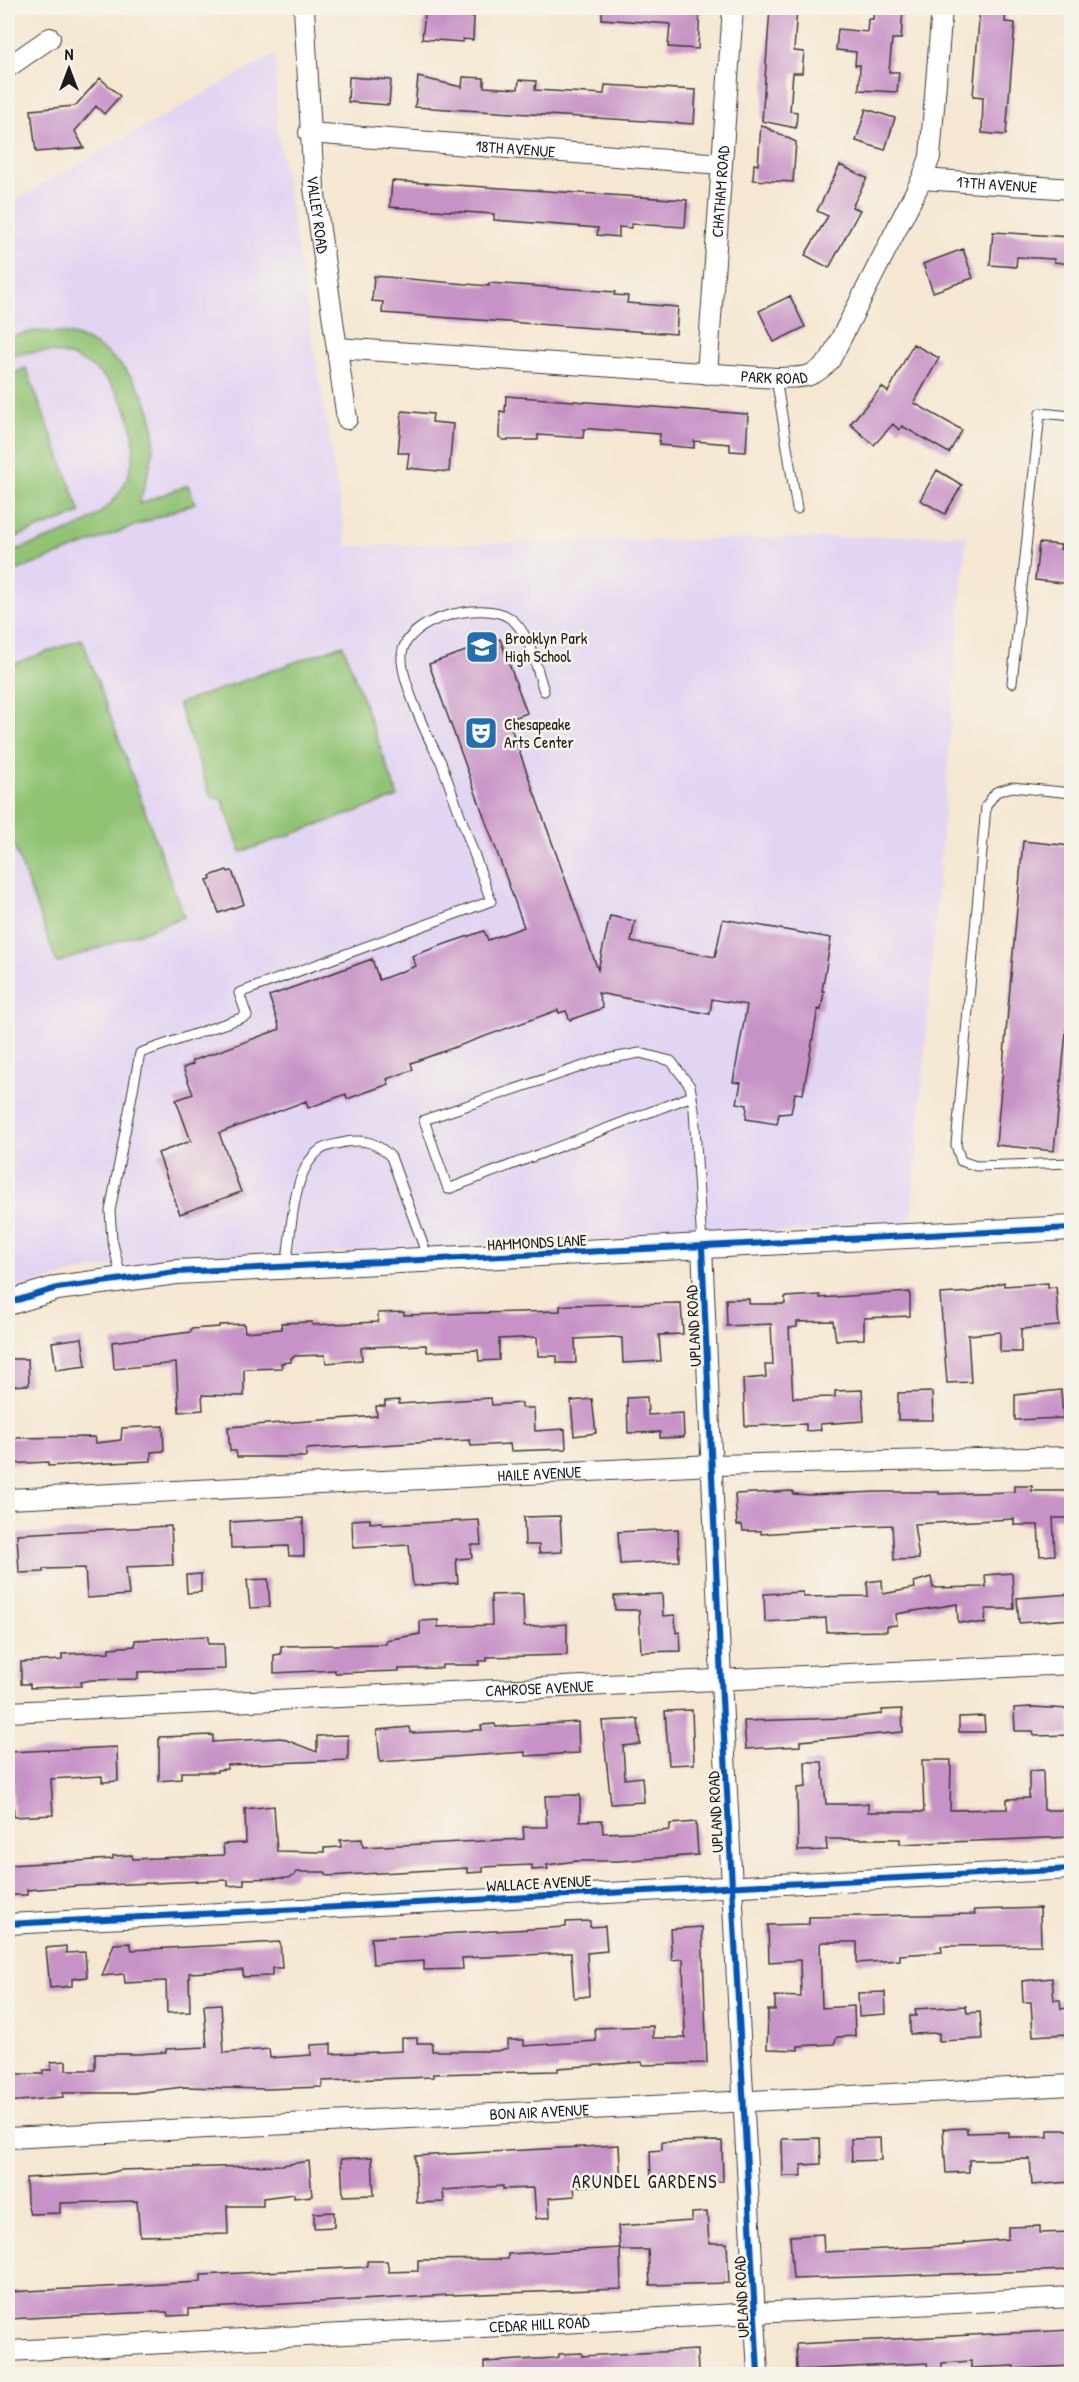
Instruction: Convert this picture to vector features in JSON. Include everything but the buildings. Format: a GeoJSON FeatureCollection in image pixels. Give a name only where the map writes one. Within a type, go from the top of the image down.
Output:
{"type":"FeatureCollection","features":[{"type":"Feature","properties":{"kind":"street","name":"VALLEY ROAD"},"geometry":{"type":"LineString","coordinates":[[304,8],[309,134],[347,419]]}},
{"type":"Feature","properties":{"kind":"street","name":"CHATHAM ROAD"},"geometry":{"type":"LineString","coordinates":[[707,374],[733,8]]}},
{"type":"Feature","properties":{"kind":"street","name":"PARK ROAD"},"geometry":{"type":"LineString","coordinates":[[337,348],[776,378],[805,377],[818,373],[830,360],[922,179],[933,137],[942,8]]}},
{"type":"Feature","properties":{"kind":"street"},"geometry":{"type":"LineString","coordinates":[[8,66],[50,38]]}},
{"type":"Feature","properties":{"kind":"street","name":"18TH AVENUE"},"geometry":{"type":"LineString","coordinates":[[309,134],[722,164]]}},
{"type":"Feature","properties":{"kind":"street","name":"17TH AVENUE"},"geometry":{"type":"LineString","coordinates":[[922,179],[1071,189]]}},
{"type":"Feature","properties":{"kind":"street","name":"HAMMONDS LANE"},"geometry":{"type":"LineString","coordinates":[[8,1303],[57,1288],[121,1277],[1071,1228]]}},
{"type":"Feature","properties":{"kind":"street","name":"UPLAND ROAD"},"geometry":{"type":"LineString","coordinates":[[702,1247],[721,1680],[758,2374]]}},
{"type":"Feature","properties":{"kind":"street","name":"HAILE AVENUE"},"geometry":{"type":"LineString","coordinates":[[8,1499],[713,1465],[1071,1457]]}},
{"type":"Feature","properties":{"kind":"street","name":"CAMROSE AVENUE"},"geometry":{"type":"LineString","coordinates":[[8,1712],[1071,1664]]}},
{"type":"Feature","properties":{"kind":"street","name":"WALLACE AVENUE"},"geometry":{"type":"LineString","coordinates":[[8,1924],[1071,1869]]}},
{"type":"Feature","properties":{"kind":"street","name":"BON AIR AVENUE"},"geometry":{"type":"LineString","coordinates":[[8,2138],[1071,2085]]}},
{"type":"Feature","properties":{"kind":"street","name":"CEDAR HILL ROAD"},"geometry":{"type":"LineString","coordinates":[[8,2351],[1071,2297]]}},
{"type":"Feature","properties":{"kind":"lane"},"geometry":{"type":"LineString","coordinates":[[776,378],[797,509]]}},
{"type":"Feature","properties":{"kind":"lane"},"geometry":{"type":"LineString","coordinates":[[1012,683],[1040,413],[1071,416]]}},
{"type":"Feature","properties":{"kind":"lane"},"geometry":{"type":"LineString","coordinates":[[121,1277],[112,1239],[110,1211],[140,1053],[247,1016],[239,993],[491,901],[441,762],[429,742],[402,668],[402,653],[409,636],[418,629],[463,610],[495,611],[508,616],[522,631],[544,691]]}},
{"type":"Feature","properties":{"kind":"lane"},"geometry":{"type":"LineString","coordinates":[[1071,793],[1011,787],[996,792],[986,806],[956,1145],[961,1161],[976,1166],[1071,1163]]}},
{"type":"Feature","properties":{"kind":"lane"},"geometry":{"type":"LineString","coordinates":[[692,1096],[448,1189],[424,1120],[619,1055],[655,1055],[671,1061],[685,1077],[692,1096],[702,1247]]}},
{"type":"Feature","properties":{"kind":"lane"},"geometry":{"type":"LineString","coordinates":[[286,1267],[303,1168],[326,1146],[355,1141],[369,1141],[380,1146],[391,1157],[428,1260]]}},
{"type":"Feature","properties":{"kind":"shaded area","name":"Brooklyn Park High School"},"geometry":{"type":"Polygon","coordinates":[[[275,54],[277,128],[347,546],[966,535],[911,1225],[148,1263],[97,1268],[8,1290],[8,204],[275,54]]]}},
{"type":"Feature","properties":{"kind":"green space"},"geometry":{"type":"Polygon","coordinates":[[[36,331],[68,334],[84,339],[114,359],[138,387],[147,403],[154,437],[151,463],[139,504],[188,485],[195,503],[8,574],[8,553],[65,533],[96,516],[121,490],[132,460],[132,429],[121,400],[102,375],[76,358],[44,352],[8,358],[8,337],[36,331]]]}},
{"type":"Feature","properties":{"kind":"green space"},"geometry":{"type":"Polygon","coordinates":[[[26,368],[81,513],[8,540],[8,375],[26,368]]]}},
{"type":"Feature","properties":{"kind":"green space"},"geometry":{"type":"Polygon","coordinates":[[[82,639],[184,917],[57,963],[8,829],[8,666],[82,639]]]}},
{"type":"Feature","properties":{"kind":"green space"},"geometry":{"type":"Polygon","coordinates":[[[343,645],[398,797],[241,852],[222,799],[211,797],[178,704],[343,645]]]}},
{"type":"Feature","properties":{"kind":"cycle path"},"geometry":{"type":"LineString","coordinates":[[8,1303],[57,1288],[176,1272],[1072,1228]]}},
{"type":"Feature","properties":{"kind":"cycle path"},"geometry":{"type":"LineString","coordinates":[[702,1247],[721,1680],[758,2374]]}},
{"type":"Feature","properties":{"kind":"cycle path"},"geometry":{"type":"LineString","coordinates":[[8,1924],[1072,1869]]}},
{"type":"Feature","properties":{"kind":"place","name":"Brooklyn Park High School"},"geometry":{"type":"Point","coordinates":[482,647]}},
{"type":"Feature","properties":{"kind":"place","name":"Chesapeake Arts Center"},"geometry":{"type":"Point","coordinates":[481,733]}},
{"type":"Feature","properties":{"kind":"district","name":"ARUNDEL GARDENS"},"geometry":{"type":"Point","coordinates":[645,2181]}}]}
